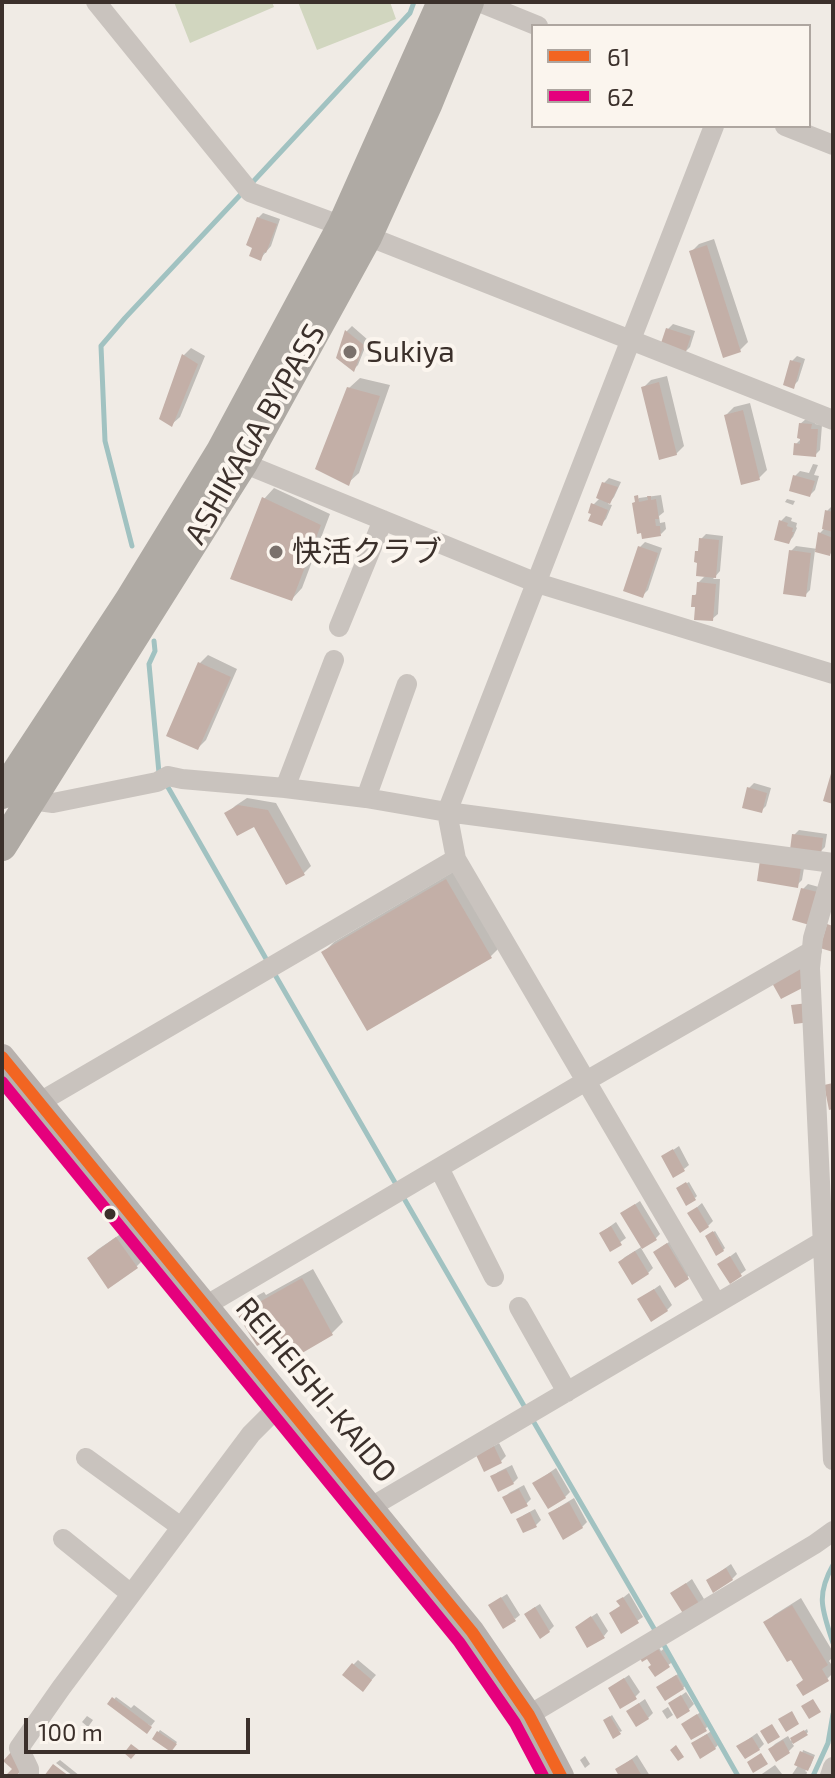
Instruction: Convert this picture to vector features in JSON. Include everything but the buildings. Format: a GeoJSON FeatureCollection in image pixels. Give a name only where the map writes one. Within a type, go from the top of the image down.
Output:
{"type":"FeatureCollection","features":[{"type":"Feature","properties":{"kind":"highway","name":"ASHIKAGA BYPASS"},"geometry":{"type":"LineString","coordinates":[[16,797],[243,463],[354,232],[442,2]]}},
{"type":"Feature","properties":{"kind":"highway","name":"ASHIKAGA BYPASS"},"geometry":{"type":"LineString","coordinates":[[2,846],[16,797],[129,601],[354,232],[427,105],[469,2]]}},
{"type":"Feature","properties":{"kind":"main road","name":"REIHEISHI-KAIDO"},"geometry":{"type":"LineString","coordinates":[[2,1057],[472,1632],[529,1715],[561,1776]]}},
{"type":"Feature","properties":{"kind":"street"},"geometry":{"type":"LineString","coordinates":[[96,2],[246,188],[833,420]]}},
{"type":"Feature","properties":{"kind":"street"},"geometry":{"type":"LineString","coordinates":[[479,2],[533,24]]}},
{"type":"Feature","properties":{"kind":"street"},"geometry":{"type":"LineString","coordinates":[[713,128],[447,812],[456,859],[716,1303]]}},
{"type":"Feature","properties":{"kind":"street"},"geometry":{"type":"LineString","coordinates":[[790,128],[833,145]]}},
{"type":"Feature","properties":{"kind":"street"},"geometry":{"type":"LineString","coordinates":[[243,463],[537,583],[833,674]]}},
{"type":"Feature","properties":{"kind":"street"},"geometry":{"type":"LineString","coordinates":[[339,627],[383,520]]}},
{"type":"Feature","properties":{"kind":"street"},"geometry":{"type":"LineString","coordinates":[[285,788],[334,660]]}},
{"type":"Feature","properties":{"kind":"street"},"geometry":{"type":"LineString","coordinates":[[366,798],[407,684]]}},
{"type":"Feature","properties":{"kind":"street"},"geometry":{"type":"LineString","coordinates":[[16,797],[53,803],[163,779],[182,779],[366,798],[447,812],[833,863]]}},
{"type":"Feature","properties":{"kind":"street"},"geometry":{"type":"LineString","coordinates":[[40,1102],[456,859]]}},
{"type":"Feature","properties":{"kind":"street"},"geometry":{"type":"LineString","coordinates":[[833,869],[826,919],[812,951],[810,968],[824,1076],[826,1163],[823,1241],[829,1270],[833,1460]]}},
{"type":"Feature","properties":{"kind":"street"},"geometry":{"type":"LineString","coordinates":[[205,1306],[812,951]]}},
{"type":"Feature","properties":{"kind":"street"},"geometry":{"type":"LineString","coordinates":[[439,1168],[494,1277]]}},
{"type":"Feature","properties":{"kind":"street"},"geometry":{"type":"LineString","coordinates":[[371,1507],[823,1241]]}},
{"type":"Feature","properties":{"kind":"street"},"geometry":{"type":"LineString","coordinates":[[519,1307],[567,1392]]}},
{"type":"Feature","properties":{"kind":"street"},"geometry":{"type":"LineString","coordinates":[[29,1776],[29,1769],[11,1744],[61,1688],[251,1434],[283,1402]]}},
{"type":"Feature","properties":{"kind":"street"},"geometry":{"type":"LineString","coordinates":[[86,1458],[181,1527]]}},
{"type":"Feature","properties":{"kind":"street"},"geometry":{"type":"LineString","coordinates":[[529,1715],[833,1531]]}},
{"type":"Feature","properties":{"kind":"street"},"geometry":{"type":"LineString","coordinates":[[63,1539],[131,1594]]}},
{"type":"Feature","properties":{"kind":"street"},"geometry":{"type":"LineString","coordinates":[[830,1776],[833,1767]]}},
{"type":"Feature","properties":{"kind":"green space"},"geometry":{"type":"Polygon","coordinates":[[[174,2],[272,2],[274,7],[190,43],[174,2]]]}},
{"type":"Feature","properties":{"kind":"green space"},"geometry":{"type":"Polygon","coordinates":[[[298,2],[390,2],[396,19],[317,50],[298,2]]]}},
{"type":"Feature","properties":{"kind":"waterway"},"geometry":{"type":"LineString","coordinates":[[250,185],[410,13],[414,2]]}},
{"type":"Feature","properties":{"kind":"waterway"},"geometry":{"type":"LineString","coordinates":[[132,546],[105,441],[101,346],[243,192]]}},
{"type":"Feature","properties":{"kind":"waterway"},"geometry":{"type":"LineString","coordinates":[[154,641],[155,651],[149,664],[159,773]]}},
{"type":"Feature","properties":{"kind":"waterway"},"geometry":{"type":"LineString","coordinates":[[165,782],[269,964]]}},
{"type":"Feature","properties":{"kind":"waterway"},"geometry":{"type":"LineString","coordinates":[[274,973],[397,1186]]}},
{"type":"Feature","properties":{"kind":"waterway"},"geometry":{"type":"LineString","coordinates":[[402,1195],[527,1411]]}},
{"type":"Feature","properties":{"kind":"waterway"},"geometry":{"type":"LineString","coordinates":[[532,1419],[656,1632]]}},
{"type":"Feature","properties":{"kind":"waterway"},"geometry":{"type":"LineString","coordinates":[[833,1565],[822,1595],[833,1643]]}},
{"type":"Feature","properties":{"kind":"waterway"},"geometry":{"type":"LineString","coordinates":[[661,1640],[738,1776]]}},
{"type":"Feature","properties":{"kind":"waterway"},"geometry":{"type":"LineString","coordinates":[[813,1776],[828,1743],[833,1714]]}},
{"type":"Feature","properties":{"kind":"transit line","name":"61"},"geometry":{"type":"LineString","coordinates":[[2,1057],[472,1632],[529,1715],[561,1776]]}},
{"type":"Feature","properties":{"kind":"transit line","name":"62"},"geometry":{"type":"LineString","coordinates":[[2,1082],[459,1642],[515,1723],[543,1776]]}},
{"type":"Feature","properties":{"kind":"place","name":"Sukiya"},"geometry":{"type":"Point","coordinates":[350,352]}},
{"type":"Feature","properties":{"kind":"place","name":"快活クラブ"},"geometry":{"type":"Point","coordinates":[276,552]}}]}
